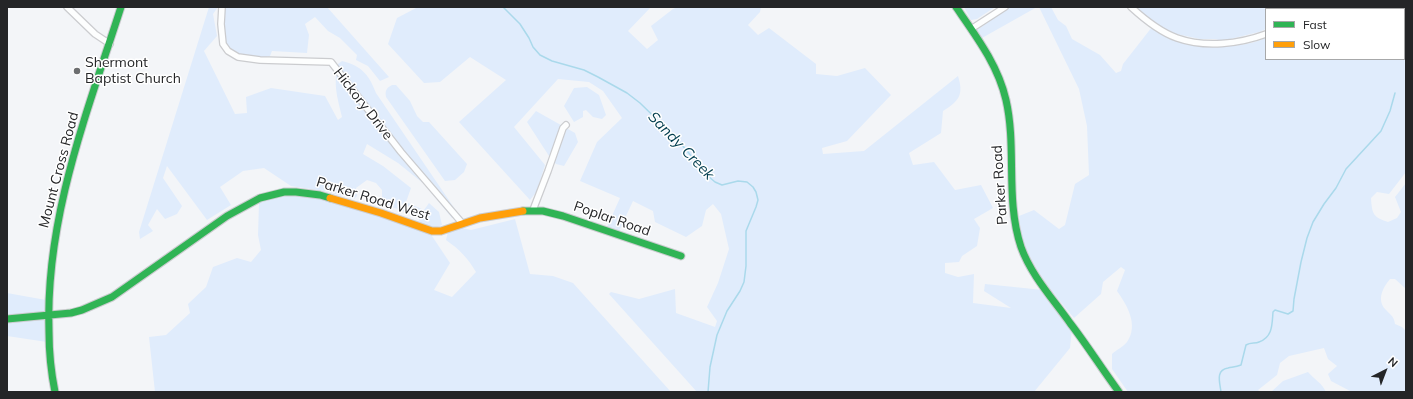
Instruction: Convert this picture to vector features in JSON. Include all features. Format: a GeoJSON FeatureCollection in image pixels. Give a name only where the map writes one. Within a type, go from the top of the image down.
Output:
{"type":"FeatureCollection","features":[{"type":"Feature","properties":{"kind":"street"},"geometry":{"type":"LineString","coordinates":[[68,7],[95,34],[110,44]]}},
{"type":"Feature","properties":{"kind":"street","name":"Mount Cross Road"},"geometry":{"type":"LineString","coordinates":[[55,392],[51,375],[47,315],[50,264],[61,203],[80,135],[121,7]]}},
{"type":"Feature","properties":{"kind":"street","name":"Hickory Drive"},"geometry":{"type":"LineString","coordinates":[[222,7],[221,24],[223,44],[238,57],[260,60],[330,62],[401,152],[462,223]]}},
{"type":"Feature","properties":{"kind":"street","name":"Parker Road"},"geometry":{"type":"LineString","coordinates":[[956,7],[992,63],[1000,78],[1007,100],[1009,112],[1013,208],[1021,248],[1032,268],[1119,392]]}},
{"type":"Feature","properties":{"kind":"street"},"geometry":{"type":"LineString","coordinates":[[971,29],[1005,7]]}},
{"type":"Feature","properties":{"kind":"street"},"geometry":{"type":"LineString","coordinates":[[1131,7],[1157,28],[1178,38],[1192,42],[1215,44],[1234,42],[1265,34]]}},
{"type":"Feature","properties":{"kind":"street"},"geometry":{"type":"LineString","coordinates":[[533,210],[563,128],[566,126]]}},
{"type":"Feature","properties":{"kind":"street","name":"Parker Road West"},"geometry":{"type":"LineString","coordinates":[[7,319],[71,313],[82,310],[112,297],[227,216],[260,198],[284,192],[320,195],[381,213],[429,231],[441,231],[480,218],[518,210],[533,210]]}},
{"type":"Feature","properties":{"kind":"street","name":"Poplar Road"},"geometry":{"type":"LineString","coordinates":[[533,210],[563,216],[681,256]]}},
{"type":"Feature","properties":{"kind":"shaded area"},"geometry":{"type":"Polygon","coordinates":[[[209,7],[218,7],[213,14],[217,36],[204,51],[235,114],[247,113],[246,97],[271,88],[325,96],[338,120],[342,117],[337,97],[336,84],[338,64],[342,61],[349,63],[364,72],[371,81],[376,93],[459,215],[452,218],[424,184],[398,163],[367,144],[363,154],[383,166],[411,188],[406,202],[424,210],[429,203],[439,212],[442,225],[432,229],[421,225],[418,217],[382,203],[382,190],[376,183],[367,180],[356,188],[357,196],[354,199],[324,191],[291,186],[264,168],[243,171],[220,187],[231,205],[207,220],[167,166],[163,178],[182,206],[177,214],[165,219],[157,209],[148,225],[153,231],[140,239],[139,232],[209,7]]]}},
{"type":"Feature","properties":{"kind":"shaded area"},"geometry":{"type":"Polygon","coordinates":[[[224,7],[327,7],[389,77],[380,81],[368,66],[356,60],[357,55],[340,38],[328,31],[315,17],[305,24],[309,35],[307,53],[272,51],[270,56],[257,58],[236,54],[230,50],[223,39],[222,27],[224,7]]]}},
{"type":"Feature","properties":{"kind":"shaded area"},"geometry":{"type":"Polygon","coordinates":[[[418,7],[651,7],[628,31],[647,49],[658,40],[651,26],[673,9],[678,7],[761,7],[760,12],[748,25],[758,35],[769,28],[816,64],[816,74],[837,76],[865,68],[891,95],[847,141],[822,148],[823,154],[864,151],[958,76],[960,83],[959,97],[953,104],[943,111],[941,133],[909,153],[913,165],[934,162],[955,190],[981,185],[993,208],[974,219],[980,228],[977,246],[962,256],[959,262],[945,263],[945,273],[958,277],[974,274],[973,303],[1011,308],[984,291],[985,284],[1043,290],[1072,329],[1070,348],[1034,392],[697,392],[609,294],[611,292],[639,299],[675,289],[676,313],[715,327],[717,321],[707,307],[718,283],[729,249],[721,214],[713,204],[706,210],[702,226],[686,237],[655,222],[653,211],[633,201],[619,231],[607,227],[620,198],[580,181],[597,142],[622,118],[603,91],[589,82],[558,79],[514,127],[545,165],[537,191],[530,200],[459,122],[506,80],[470,57],[440,82],[424,83],[388,44],[397,18],[418,7]]]}},
{"type":"Feature","properties":{"kind":"shaded area"},"geometry":{"type":"Polygon","coordinates":[[[964,7],[995,7],[977,19],[971,20],[964,7]]]}},
{"type":"Feature","properties":{"kind":"shaded area"},"geometry":{"type":"Polygon","coordinates":[[[1010,7],[1037,7],[982,38],[977,30],[1010,7]]]}},
{"type":"Feature","properties":{"kind":"shaded area"},"geometry":{"type":"Polygon","coordinates":[[[1039,7],[1051,7],[1058,20],[1066,26],[1072,39],[1100,55],[1116,73],[1121,71],[1123,64],[1152,27],[1174,40],[1195,45],[1233,46],[1256,42],[1265,38],[1265,60],[1405,60],[1405,8],[1320,8],[1406,7],[1406,172],[1389,194],[1377,192],[1371,198],[1374,214],[1388,222],[1397,218],[1401,212],[1395,197],[1406,183],[1406,289],[1395,279],[1390,279],[1381,295],[1381,299],[1384,307],[1394,320],[1395,324],[1402,327],[1406,331],[1406,392],[1352,392],[1331,381],[1328,374],[1337,366],[1328,359],[1324,348],[1289,356],[1280,363],[1277,375],[1258,390],[1260,392],[1128,392],[1112,369],[1112,354],[1127,342],[1132,329],[1132,322],[1128,309],[1117,291],[1125,270],[1121,267],[1103,282],[1101,294],[1074,318],[1039,272],[1022,238],[1019,216],[1034,210],[1059,229],[1065,225],[1075,184],[1089,175],[1087,126],[1079,89],[1039,7]]]}},
{"type":"Feature","properties":{"kind":"shaded area"},"geometry":{"type":"Polygon","coordinates":[[[1135,7],[1304,7],[1265,8],[1265,29],[1222,41],[1215,39],[1200,39],[1172,33],[1154,23],[1135,7]]]}},
{"type":"Feature","properties":{"kind":"shaded area"},"geometry":{"type":"Polygon","coordinates":[[[392,85],[396,85],[410,101],[417,116],[423,122],[429,122],[467,164],[464,172],[455,180],[445,181],[386,97],[386,90],[392,85]]]}},
{"type":"Feature","properties":{"kind":"shaded area"},"geometry":{"type":"Polygon","coordinates":[[[587,87],[599,95],[606,115],[602,119],[593,117],[586,110],[583,111],[583,117],[574,122],[564,106],[574,88],[587,87]]]}},
{"type":"Feature","properties":{"kind":"shaded area"},"geometry":{"type":"Polygon","coordinates":[[[536,111],[575,133],[578,142],[564,166],[556,164],[549,156],[527,122],[536,111]]]}},
{"type":"Feature","properties":{"kind":"shaded area"},"geometry":{"type":"Polygon","coordinates":[[[281,195],[298,195],[324,199],[385,217],[430,233],[450,263],[434,290],[452,297],[476,272],[463,254],[446,240],[448,232],[458,227],[471,230],[515,219],[530,274],[553,276],[573,283],[671,392],[155,392],[149,337],[166,335],[190,313],[188,304],[206,287],[213,267],[237,258],[251,262],[261,250],[258,235],[259,203],[281,195]]]}},
{"type":"Feature","properties":{"kind":"shaded area"},"geometry":{"type":"Polygon","coordinates":[[[7,293],[46,300],[47,342],[7,336],[7,293]]]}},
{"type":"Feature","properties":{"kind":"shaded area"},"geometry":{"type":"Polygon","coordinates":[[[1308,372],[1326,392],[1271,392],[1283,381],[1308,372]]]}},
{"type":"Feature","properties":{"kind":"waterway","name":"Sandy Creek"},"geometry":{"type":"LineString","coordinates":[[503,7],[520,24],[533,47],[540,55],[552,61],[584,70],[627,93],[640,103],[677,139],[708,176],[715,182],[722,185],[738,181],[747,182],[756,192],[758,200],[746,231],[746,266],[744,282],[727,311],[717,335],[710,367],[708,392]]}},
{"type":"Feature","properties":{"kind":"waterway"},"geometry":{"type":"LineString","coordinates":[[1221,392],[1219,381],[1221,371],[1241,365],[1246,345],[1259,342],[1267,337],[1271,330],[1273,312],[1275,310],[1288,314],[1293,311],[1301,262],[1313,222],[1336,188],[1346,169],[1381,131],[1390,111],[1395,93]]}},
{"type":"Feature","properties":{"kind":"traffic: fast"},"geometry":{"type":"LineString","coordinates":[[55,392],[49,347],[50,290],[54,248],[61,207],[82,126],[121,7]]}},
{"type":"Feature","properties":{"kind":"traffic: fast"},"geometry":{"type":"LineString","coordinates":[[956,7],[986,51],[998,75],[1006,100],[1011,136],[1013,211],[1016,229],[1025,257],[1043,286],[1119,392]]}},
{"type":"Feature","properties":{"kind":"traffic: fast"},"geometry":{"type":"LineString","coordinates":[[7,319],[71,313],[82,310],[112,297],[227,216],[260,198],[284,192],[320,195],[330,198]]}},
{"type":"Feature","properties":{"kind":"traffic: fast"},"geometry":{"type":"LineString","coordinates":[[523,211],[543,211],[563,216],[681,256]]}},
{"type":"Feature","properties":{"kind":"traffic: slow"},"geometry":{"type":"LineString","coordinates":[[330,198],[381,213],[432,231],[441,231],[480,218],[523,211]]}},
{"type":"Feature","properties":{"kind":"place","name":"Shermont Baptist Church"},"geometry":{"type":"Point","coordinates":[77,71]}}]}
